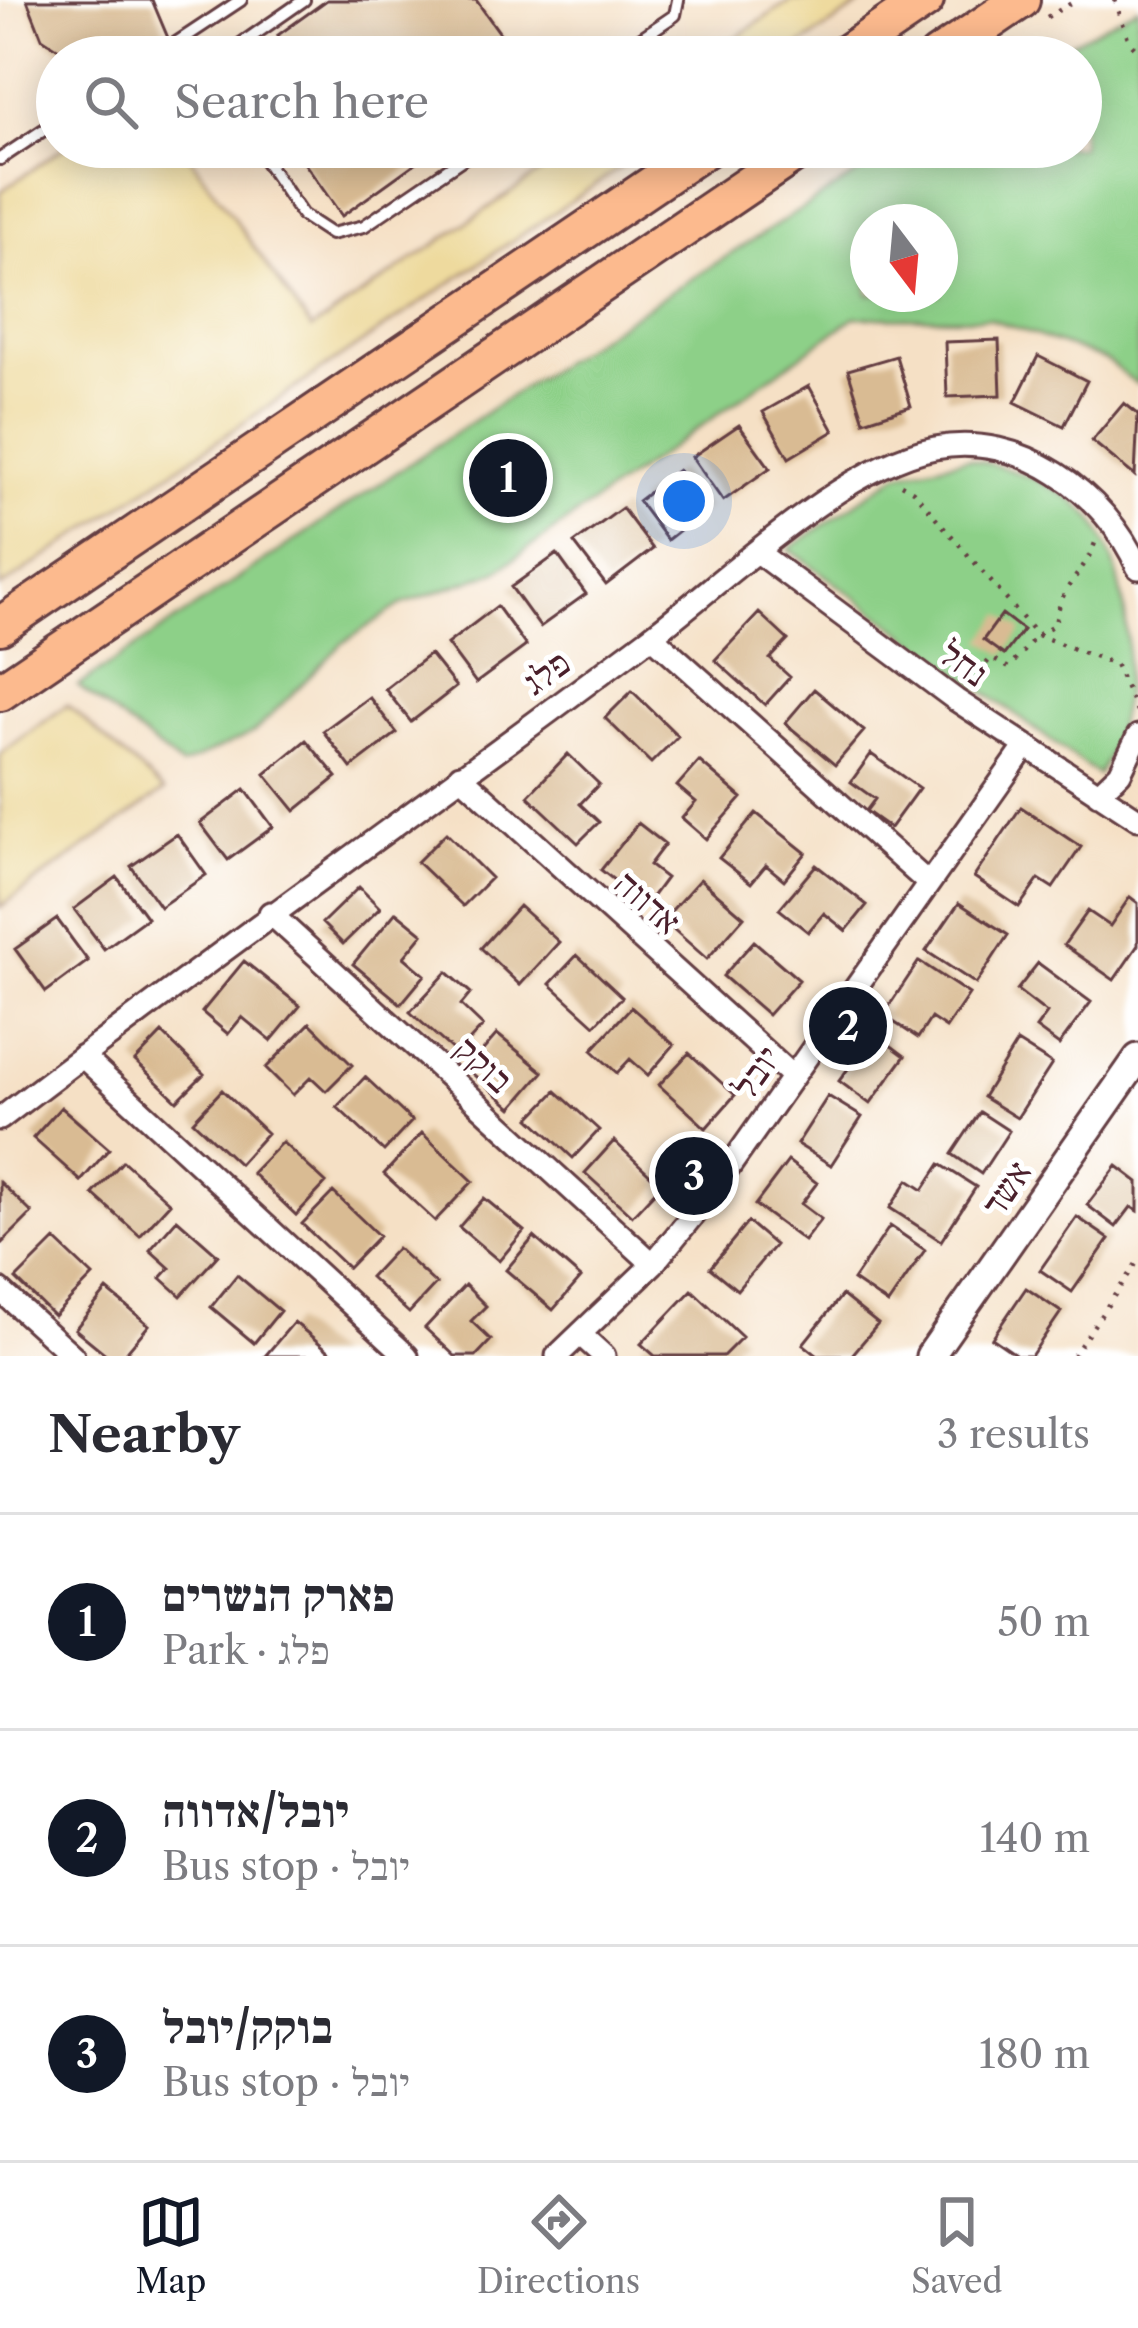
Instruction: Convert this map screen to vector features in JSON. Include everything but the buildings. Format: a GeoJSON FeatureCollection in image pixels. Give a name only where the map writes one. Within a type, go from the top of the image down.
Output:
{"type":"FeatureCollection","features":[{"type":"Feature","properties":{"kind":"highway"},"geometry":{"type":"LineString","coordinates":[[872,36],[926,0]]}},
{"type":"Feature","properties":{"kind":"highway"},"geometry":{"type":"LineString","coordinates":[[968,36],[1021,0]]}},
{"type":"Feature","properties":{"kind":"highway"},"geometry":{"type":"LineString","coordinates":[[0,626],[677,168]]}},
{"type":"Feature","properties":{"kind":"highway"},"geometry":{"type":"LineString","coordinates":[[0,692],[772,168]]}},
{"type":"Feature","properties":{"kind":"street","name":"פלג"},"geometry":{"type":"LineString","coordinates":[[0,1119],[270,913],[652,636],[757,552],[876,470],[934,448],[969,444],[1022,457],[1067,481],[1113,522],[1138,568]]}},
{"type":"Feature","properties":{"kind":"street","name":"נחל"},"geometry":{"type":"LineString","coordinates":[[757,552],[956,700],[1138,819]]}},
{"type":"Feature","properties":{"kind":"street"},"geometry":{"type":"LineString","coordinates":[[652,636],[927,883]]}},
{"type":"Feature","properties":{"kind":"street"},"geometry":{"type":"LineString","coordinates":[[1097,794],[1120,772],[1138,736]]}},
{"type":"Feature","properties":{"kind":"street","name":"יובל"},"geometry":{"type":"LineString","coordinates":[[557,1356],[652,1264],[793,1077],[1026,746]]}},
{"type":"Feature","properties":{"kind":"street","name":"אדווה"},"geometry":{"type":"LineString","coordinates":[[460,775],[793,1077]]}},
{"type":"Feature","properties":{"kind":"street","name":"בוקק"},"geometry":{"type":"LineString","coordinates":[[270,913],[652,1264]]}},
{"type":"Feature","properties":{"kind":"street"},"geometry":{"type":"LineString","coordinates":[[82,1056],[407,1356]]}},
{"type":"Feature","properties":{"kind":"street","name":"אשד"},"geometry":{"type":"LineString","coordinates":[[930,1356],[1138,1058]]}},
{"type":"Feature","properties":{"kind":"street"},"geometry":{"type":"LineString","coordinates":[[0,1290],[73,1356]]}},
{"type":"Feature","properties":{"kind":"street"},"geometry":{"type":"LineString","coordinates":[[582,1336],[604,1356]]}},
{"type":"Feature","properties":{"kind":"lane"},"geometry":{"type":"LineString","coordinates":[[187,36],[241,0]]}},
{"type":"Feature","properties":{"kind":"lane"},"geometry":{"type":"LineString","coordinates":[[252,36],[304,0]]}},
{"type":"Feature","properties":{"kind":"lane"},"geometry":{"type":"LineString","coordinates":[[644,36],[675,15],[677,0]]}},
{"type":"Feature","properties":{"kind":"lane"},"geometry":{"type":"LineString","coordinates":[[0,159],[36,136]]}},
{"type":"Feature","properties":{"kind":"lane"},"geometry":{"type":"LineString","coordinates":[[270,168],[302,215],[331,234],[364,226],[449,168]]}},
{"type":"Feature","properties":{"kind":"path"},"geometry":{"type":"LineString","coordinates":[[1115,0],[1129,40],[1138,51]]}},
{"type":"Feature","properties":{"kind":"path"},"geometry":{"type":"LineString","coordinates":[[876,470],[913,490],[1037,635],[1115,664],[1138,713]]}},
{"type":"Feature","properties":{"kind":"path"},"geometry":{"type":"LineString","coordinates":[[956,700],[991,658],[1009,668],[1037,635],[1055,624],[1061,590],[1089,564],[1093,545],[1113,522]]}},
{"type":"Feature","properties":{"kind":"path"},"geometry":{"type":"LineString","coordinates":[[1073,1356],[1138,1261]]}},
{"type":"Feature","properties":{"kind":"green space"},"geometry":{"type":"Polygon","coordinates":[[[1138,7],[1138,385],[1106,360],[988,318],[855,317],[497,571],[400,605],[343,643],[254,732],[181,766],[78,686],[588,344],[867,168],[1102,168],[1102,36],[1084,36],[1138,7]]]}},
{"type":"Feature","properties":{"kind":"green space"},"geometry":{"type":"Polygon","coordinates":[[[968,458],[1018,473],[1065,495],[1092,518],[1107,545],[1125,611],[1126,681],[1111,747],[1098,775],[789,549],[898,474],[968,458]]]}},
{"type":"Feature","properties":{"kind":"sand"},"geometry":{"type":"Polygon","coordinates":[[[791,0],[868,0],[815,36],[739,36],[791,0]]]}},
{"type":"Feature","properties":{"kind":"sand"},"geometry":{"type":"Polygon","coordinates":[[[36,167],[198,168],[312,329],[546,168],[620,168],[0,588],[0,192],[36,167]]]}},
{"type":"Feature","properties":{"kind":"sand"},"geometry":{"type":"Polygon","coordinates":[[[67,705],[164,791],[0,907],[0,754],[67,705]]]}},
{"type":"Feature","properties":{"kind":"place","name":"פארק הנשרים"},"geometry":{"type":"Point","coordinates":[508,478]}},
{"type":"Feature","properties":{"kind":"place","name":"יובל/אדווה"},"geometry":{"type":"Point","coordinates":[848,1026]}},
{"type":"Feature","properties":{"kind":"place","name":"בוקק/יובל"},"geometry":{"type":"Point","coordinates":[694,1176]}}]}
